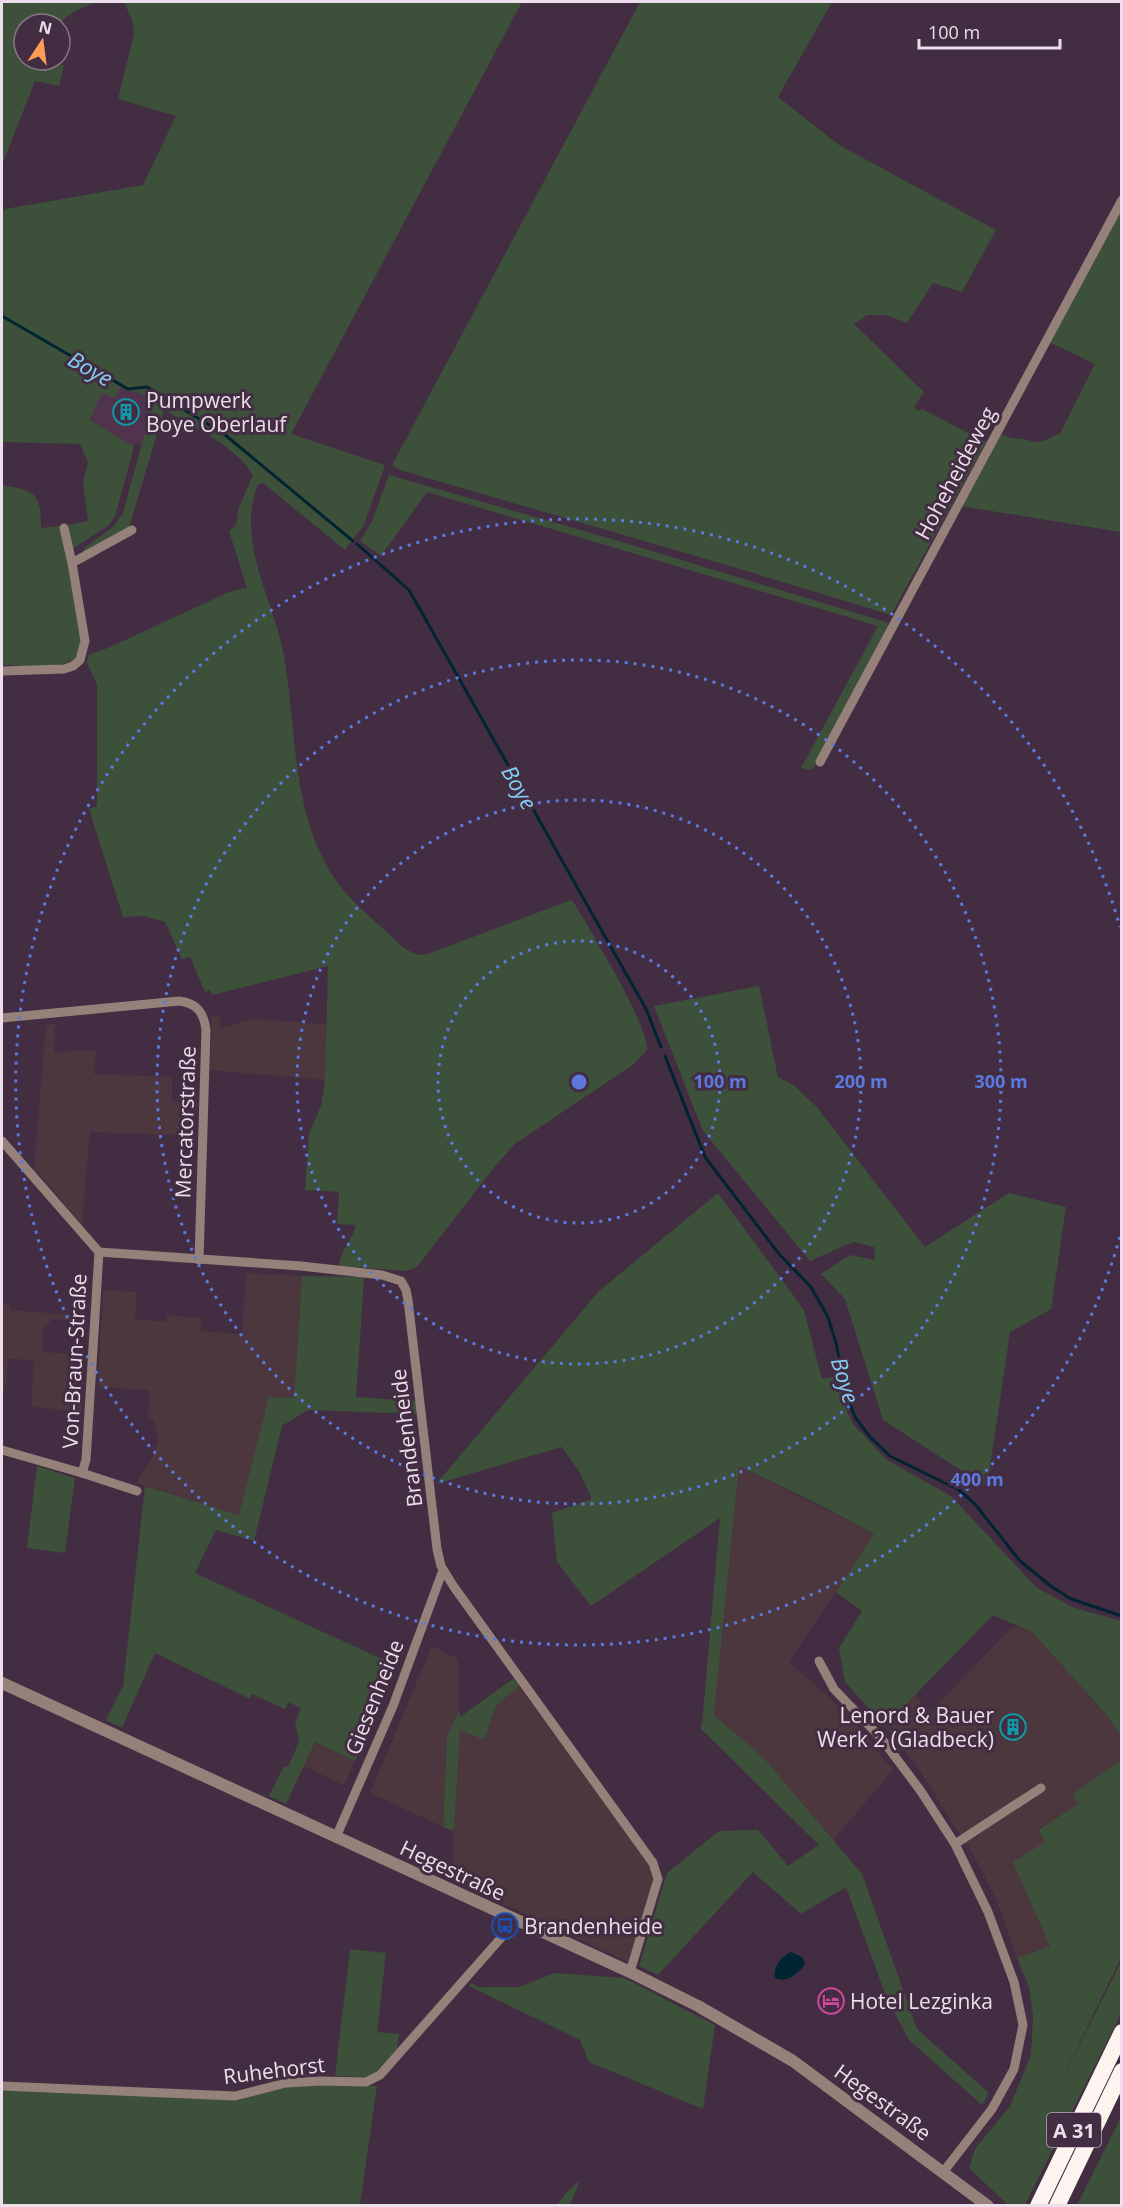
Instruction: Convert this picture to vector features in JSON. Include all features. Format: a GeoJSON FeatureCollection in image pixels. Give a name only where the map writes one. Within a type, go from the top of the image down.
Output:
{"type":"FeatureCollection","features":[{"type":"Feature","properties":{"kind":"highway","name":"A 31"},"geometry":{"type":"LineString","coordinates":[[1038,2205],[1122,2032]]}},
{"type":"Feature","properties":{"kind":"highway","name":"A 31"},"geometry":{"type":"LineString","coordinates":[[1057,2205],[1122,2071]]}},
{"type":"Feature","properties":{"kind":"street","name":"Hoheheideweg"},"geometry":{"type":"LineString","coordinates":[[820,762],[1122,200]]}},
{"type":"Feature","properties":{"kind":"street"},"geometry":{"type":"LineString","coordinates":[[2,671],[64,669],[80,660],[85,641],[64,528]]}},
{"type":"Feature","properties":{"kind":"street"},"geometry":{"type":"LineString","coordinates":[[72,563],[132,530]]}},
{"type":"Feature","properties":{"kind":"street","name":"Mercatorstraße"},"geometry":{"type":"LineString","coordinates":[[2,1018],[179,1001],[198,1007],[203,1014],[206,1030],[199,1260]]}},
{"type":"Feature","properties":{"kind":"street"},"geometry":{"type":"LineString","coordinates":[[2,1141],[99,1251]]}},
{"type":"Feature","properties":{"kind":"street","name":"Brandenheide"},"geometry":{"type":"LineString","coordinates":[[99,1251],[301,1266],[382,1275],[401,1281],[408,1299],[437,1549],[443,1570],[653,1863],[658,1878],[630,1972]]}},
{"type":"Feature","properties":{"kind":"street","name":"Von-Braun-Straße"},"geometry":{"type":"LineString","coordinates":[[82,1473],[86,1460],[99,1251]]}},
{"type":"Feature","properties":{"kind":"street","name":"Von-Braun-Straße"},"geometry":{"type":"LineString","coordinates":[[2,1450],[137,1491]]}},
{"type":"Feature","properties":{"kind":"street","name":"Giesenheide"},"geometry":{"type":"LineString","coordinates":[[336,1838],[393,1706],[443,1570]]}},
{"type":"Feature","properties":{"kind":"street"},"geometry":{"type":"LineString","coordinates":[[819,1661],[834,1689],[881,1738],[920,1790],[955,1844],[988,1912],[1014,1982],[1023,2025],[1014,2069],[992,2109],[944,2171]]}},
{"type":"Feature","properties":{"kind":"street","name":"Hegestraße"},"geometry":{"type":"LineString","coordinates":[[2,1683],[630,1972],[698,2006],[793,2061],[988,2205]]}},
{"type":"Feature","properties":{"kind":"street"},"geometry":{"type":"LineString","coordinates":[[955,1844],[1041,1788]]}},
{"type":"Feature","properties":{"kind":"street","name":"Ruhehorst"},"geometry":{"type":"LineString","coordinates":[[2,2086],[235,2096],[285,2083],[366,2082],[380,2075],[516,1921]]}},
{"type":"Feature","properties":{"kind":"shaded area"},"geometry":{"type":"Polygon","coordinates":[[[121,387],[154,399],[142,445],[136,443],[134,447],[90,420],[99,398],[104,393],[121,387]]]}},
{"type":"Feature","properties":{"kind":"shaded area"},"geometry":{"type":"Polygon","coordinates":[[[212,1016],[220,1017],[220,1029],[250,1019],[327,1024],[325,1080],[210,1070],[212,1016]]]}},
{"type":"Feature","properties":{"kind":"shaded area"},"geometry":{"type":"Polygon","coordinates":[[[57,1024],[54,1053],[96,1051],[94,1074],[172,1077],[172,1102],[195,1103],[194,1136],[90,1132],[82,1225],[34,1168],[46,1025],[57,1024]]]}},
{"type":"Feature","properties":{"kind":"shaded area"},"geometry":{"type":"Polygon","coordinates":[[[246,1273],[302,1276],[294,1399],[269,1397],[239,1515],[136,1483],[152,1458],[159,1441],[154,1421],[148,1418],[149,1390],[98,1387],[103,1290],[137,1292],[135,1319],[166,1322],[167,1315],[202,1318],[201,1331],[242,1334],[246,1273]]]}},
{"type":"Feature","properties":{"kind":"shaded area"},"geometry":{"type":"Polygon","coordinates":[[[2,1304],[10,1304],[11,1310],[87,1316],[87,1321],[52,1319],[43,1330],[42,1348],[45,1352],[85,1355],[82,1413],[31,1406],[34,1360],[8,1359],[2,1398],[2,1304]]]}},
{"type":"Feature","properties":{"kind":"shaded area"},"geometry":{"type":"Polygon","coordinates":[[[739,1466],[875,1534],[789,1662],[829,1697],[893,1770],[833,1840],[764,1758],[714,1715],[739,1466]]]}},
{"type":"Feature","properties":{"kind":"shaded area"},"geometry":{"type":"Polygon","coordinates":[[[1018,1626],[1032,1632],[1105,1713],[1121,1736],[1121,1760],[1073,1794],[1079,1804],[1038,1829],[1045,1842],[1052,1945],[1017,1958],[996,1899],[978,1863],[918,1768],[885,1726],[915,1695],[930,1712],[1010,1629],[1018,1626]]]}},
{"type":"Feature","properties":{"kind":"shaded area"},"geometry":{"type":"Polygon","coordinates":[[[432,1646],[458,1659],[459,1709],[447,1737],[443,1827],[370,1793],[432,1646]]]}},
{"type":"Feature","properties":{"kind":"shaded area"},"geometry":{"type":"Polygon","coordinates":[[[519,1686],[650,1864],[654,1877],[628,1962],[449,1878],[452,1867],[460,1730],[484,1740],[496,1706],[519,1686]]]}},
{"type":"Feature","properties":{"kind":"shaded area"},"geometry":{"type":"Polygon","coordinates":[[[315,1742],[355,1761],[344,1785],[303,1766],[315,1742]]]}},
{"type":"Feature","properties":{"kind":"green space"},"geometry":{"type":"Polygon","coordinates":[[[2,2],[99,2],[72,14],[12,12],[12,72],[62,72],[59,86],[35,81],[2,165],[2,2]]]}},
{"type":"Feature","properties":{"kind":"green space"},"geometry":{"type":"Polygon","coordinates":[[[124,2],[522,2],[291,434],[385,465],[364,525],[345,550],[263,483],[258,484],[252,505],[253,549],[284,656],[299,779],[305,809],[326,865],[344,891],[401,945],[412,952],[425,955],[571,900],[629,1000],[645,1038],[647,1050],[634,1064],[515,1144],[417,1267],[406,1271],[339,1266],[356,1225],[337,1224],[339,1192],[305,1190],[309,1134],[321,1106],[325,1080],[328,966],[212,995],[210,989],[205,992],[190,957],[182,959],[165,922],[144,916],[123,917],[89,809],[97,806],[97,684],[87,663],[88,655],[229,592],[247,588],[229,531],[236,525],[239,507],[253,475],[246,465],[225,446],[164,410],[129,528],[83,553],[84,548],[113,527],[123,513],[154,399],[121,387],[114,398],[104,393],[99,399],[90,420],[134,447],[115,516],[109,525],[72,549],[68,525],[88,521],[83,483],[88,462],[80,444],[2,442],[2,213],[5,209],[143,185],[176,116],[118,99],[134,34],[132,20],[124,2]]]}},
{"type":"Feature","properties":{"kind":"green space"},"geometry":{"type":"Polygon","coordinates":[[[640,2],[832,2],[778,97],[839,145],[996,230],[962,292],[933,283],[907,323],[886,315],[867,315],[854,324],[924,392],[914,407],[986,442],[891,615],[400,470],[392,465],[640,2]]]}},
{"type":"Feature","properties":{"kind":"green space"},"geometry":{"type":"Polygon","coordinates":[[[1121,206],[1121,532],[960,506],[1000,434],[1035,442],[1044,441],[1060,433],[1095,364],[1049,342],[1121,206]]]}},
{"type":"Feature","properties":{"kind":"green space"},"geometry":{"type":"Polygon","coordinates":[[[389,475],[622,542],[889,623],[815,766],[811,770],[801,768],[878,626],[427,492],[381,556],[360,541],[372,521],[389,475]]]}},
{"type":"Feature","properties":{"kind":"green space"},"geometry":{"type":"Polygon","coordinates":[[[2,485],[22,489],[34,495],[40,507],[41,528],[61,526],[80,637],[79,652],[72,661],[53,665],[2,665],[2,485]]]}},
{"type":"Feature","properties":{"kind":"green space"},"geometry":{"type":"Polygon","coordinates":[[[759,986],[778,1077],[793,1085],[816,1106],[925,1247],[1009,1193],[1066,1207],[1051,1309],[1010,1332],[987,1487],[883,1420],[845,1299],[821,1274],[850,1255],[875,1260],[874,1247],[853,1242],[810,1261],[703,1131],[654,1006],[759,986]]]}},
{"type":"Feature","properties":{"kind":"green space"},"geometry":{"type":"Polygon","coordinates":[[[718,1193],[804,1310],[822,1379],[838,1376],[846,1409],[853,1424],[887,1460],[951,1496],[1036,1587],[1072,1607],[1121,1621],[1121,1736],[1105,1713],[1032,1632],[993,1615],[885,1726],[845,1682],[839,1648],[862,1611],[836,1592],[874,1534],[739,1466],[714,1715],[764,1758],[862,1874],[917,2029],[989,2093],[982,2105],[909,2040],[887,1999],[846,1887],[801,1914],[753,1872],[658,1975],[639,1966],[667,1873],[719,1831],[758,1830],[788,1866],[819,1845],[700,1728],[720,1518],[591,1606],[557,1562],[552,1513],[592,1499],[580,1473],[562,1447],[436,1484],[599,1291],[718,1193]]]}},
{"type":"Feature","properties":{"kind":"green space"},"geometry":{"type":"Polygon","coordinates":[[[302,1276],[364,1277],[356,1397],[416,1401],[417,1414],[308,1410],[282,1426],[254,1541],[216,1530],[195,1573],[395,1665],[386,1693],[355,1761],[315,1742],[286,1804],[269,1796],[284,1766],[288,1767],[299,1742],[295,1723],[301,1708],[288,1702],[285,1709],[252,1694],[250,1699],[155,1653],[122,1728],[106,1720],[123,1686],[145,1486],[239,1515],[269,1397],[294,1398],[302,1276]]]}},
{"type":"Feature","properties":{"kind":"green space"},"geometry":{"type":"Polygon","coordinates":[[[37,1466],[75,1478],[65,1553],[27,1548],[37,1466]]]}},
{"type":"Feature","properties":{"kind":"green space"},"geometry":{"type":"Polygon","coordinates":[[[514,1678],[519,1686],[496,1706],[484,1740],[460,1730],[454,1831],[443,1827],[447,1737],[459,1709],[460,1717],[514,1678]]]}},
{"type":"Feature","properties":{"kind":"green space"},"geometry":{"type":"Polygon","coordinates":[[[1121,1760],[1121,1958],[1051,2101],[1121,1962],[1121,2014],[1025,2205],[1008,2205],[969,2168],[975,2149],[1010,2106],[1031,2055],[1033,2016],[1029,1987],[1017,1958],[1050,1946],[1013,1862],[1045,1842],[1038,1830],[1078,1804],[1073,1794],[1121,1760]]]}},
{"type":"Feature","properties":{"kind":"green space"},"geometry":{"type":"Polygon","coordinates":[[[350,1949],[386,1953],[377,2032],[399,2034],[397,2049],[374,2074],[368,2077],[335,2076],[350,1949]]]}},
{"type":"Feature","properties":{"kind":"green space"},"geometry":{"type":"Polygon","coordinates":[[[554,1973],[624,1978],[715,2025],[703,2109],[589,2062],[580,2040],[469,1986],[472,1983],[478,1987],[520,1987],[554,1973]]]}},
{"type":"Feature","properties":{"kind":"green space"},"geometry":{"type":"Polygon","coordinates":[[[287,2086],[377,2086],[360,2205],[2,2206],[2,2090],[238,2100],[287,2086]]]}},
{"type":"Feature","properties":{"kind":"green space"},"geometry":{"type":"Polygon","coordinates":[[[1121,2117],[1121,2205],[1077,2205],[1121,2117]]]}},
{"type":"Feature","properties":{"kind":"green space"},"geometry":{"type":"Polygon","coordinates":[[[580,2180],[570,2205],[557,2205],[567,2192],[580,2180]]]}},
{"type":"Feature","properties":{"kind":"water"},"geometry":{"type":"Polygon","coordinates":[[[791,1952],[802,1957],[805,1963],[803,1967],[788,1979],[775,1978],[778,1962],[791,1952]]]}},
{"type":"Feature","properties":{"kind":"waterway","name":"Boye"},"geometry":{"type":"LineString","coordinates":[[2,316],[128,389],[147,387],[224,434],[353,541]]}},
{"type":"Feature","properties":{"kind":"waterway","name":"Boye"},"geometry":{"type":"LineString","coordinates":[[357,544],[409,590],[646,1009],[661,1047]]}},
{"type":"Feature","properties":{"kind":"waterway","name":"Boye"},"geometry":{"type":"LineString","coordinates":[[665,1056],[705,1157],[779,1254],[811,1287],[828,1317],[848,1399],[855,1417],[870,1437],[890,1456],[959,1490],[975,1504],[1020,1561],[1052,1587],[1071,1599],[1122,1616]]}},
{"type":"Feature","properties":{"kind":"place","name":"Pumpwerk Boye Oberlauf"},"geometry":{"type":"Point","coordinates":[126,412]}},
{"type":"Feature","properties":{"kind":"place","name":"Lenord & Bauer Werk 2 (Gladbeck)"},"geometry":{"type":"Point","coordinates":[1013,1727]}},
{"type":"Feature","properties":{"kind":"place","name":"Brandenheide"},"geometry":{"type":"Point","coordinates":[505,1926]}},
{"type":"Feature","properties":{"kind":"place","name":"Hotel Lezginka"},"geometry":{"type":"Point","coordinates":[831,2001]}}]}
